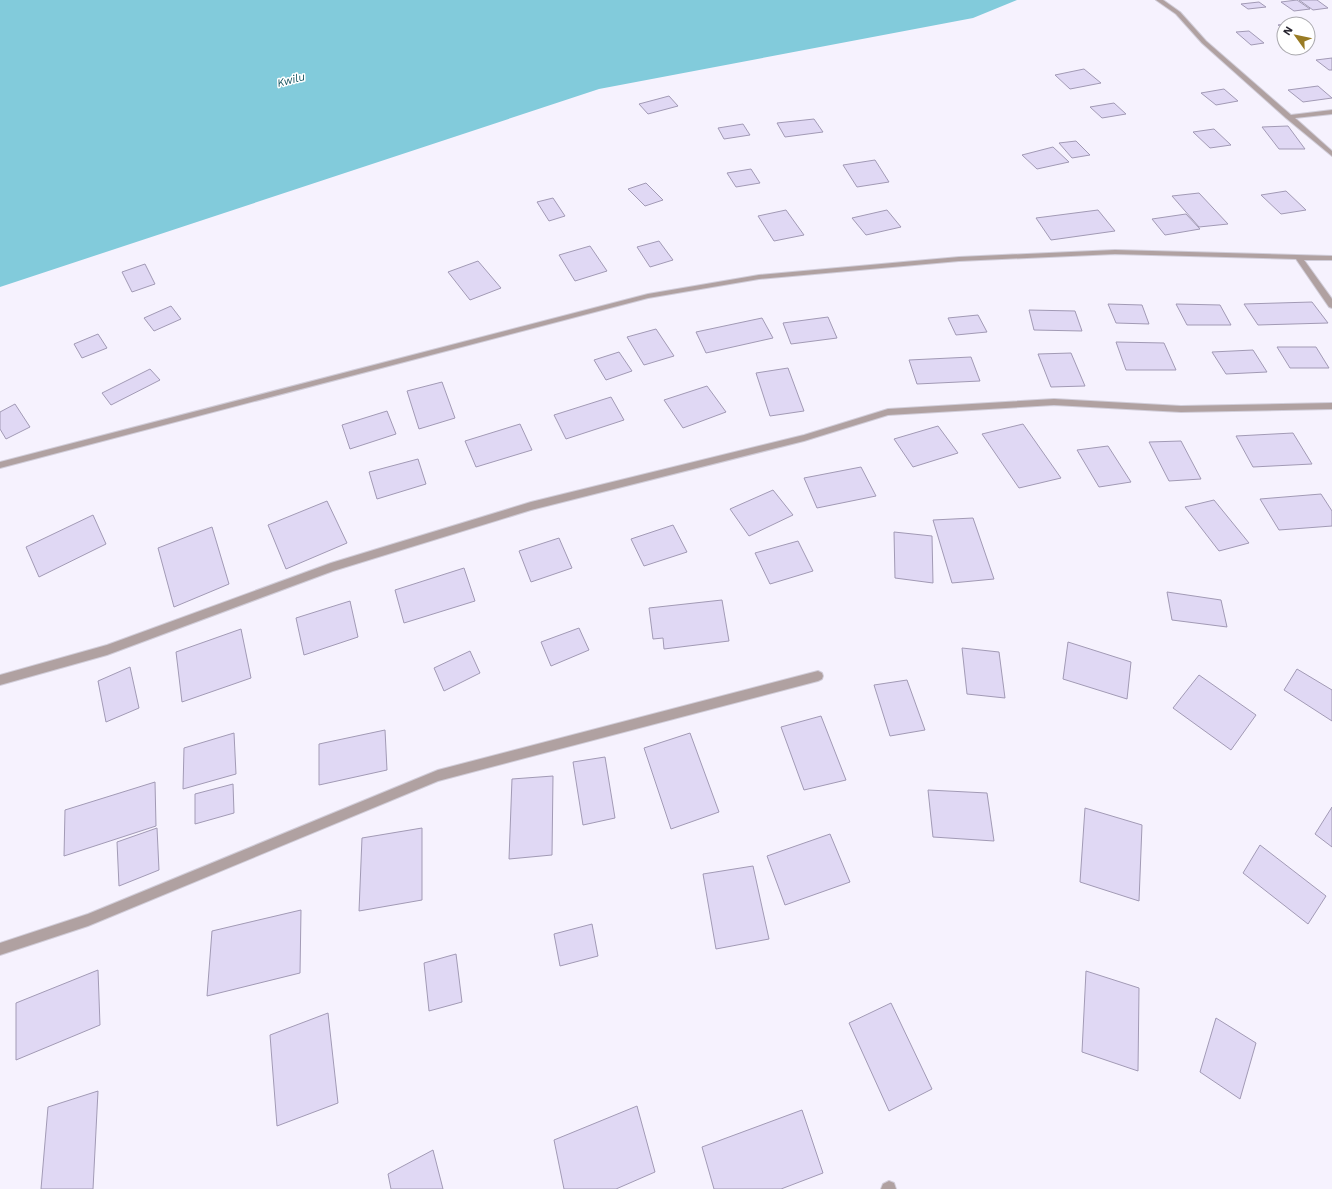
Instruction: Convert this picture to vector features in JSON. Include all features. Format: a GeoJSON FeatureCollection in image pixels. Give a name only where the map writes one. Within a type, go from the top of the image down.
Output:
{"type":"FeatureCollection","features":[{"type":"Feature","properties":{"kind":"street"},"geometry":{"type":"LineString","coordinates":[[1159,0],[1178,13],[1204,42],[1332,154]]}},
{"type":"Feature","properties":{"kind":"street"},"geometry":{"type":"LineString","coordinates":[[1288,117],[1332,112]]}},
{"type":"Feature","properties":{"kind":"street"},"geometry":{"type":"LineString","coordinates":[[0,465],[648,296],[758,278],[959,259],[1115,252],[1332,258]]}},
{"type":"Feature","properties":{"kind":"street"},"geometry":{"type":"LineString","coordinates":[[1299,258],[1332,305]]}},
{"type":"Feature","properties":{"kind":"street"},"geometry":{"type":"LineString","coordinates":[[0,680],[107,650],[331,567],[531,506],[804,438],[888,412],[1054,402],[1181,409],[1332,406]]}},
{"type":"Feature","properties":{"kind":"street"},"geometry":{"type":"LineString","coordinates":[[0,949],[88,920],[438,776],[818,676]]}},
{"type":"Feature","properties":{"kind":"water","name":"Kwilu"},"geometry":{"type":"Polygon","coordinates":[[[0,0],[1017,0],[973,18],[599,89],[0,287],[0,0]]]}},
{"type":"Feature","properties":{"kind":"building"},"geometry":{"type":"Polygon","coordinates":[[[1297,0],[1310,9],[1294,11],[1281,2],[1297,0]]]}},
{"type":"Feature","properties":{"kind":"building"},"geometry":{"type":"Polygon","coordinates":[[[1299,0],[1317,0],[1328,8],[1313,10],[1299,0]]]}},
{"type":"Feature","properties":{"kind":"building"},"geometry":{"type":"Polygon","coordinates":[[[1259,2],[1266,7],[1248,9],[1241,4],[1259,2]]]}},
{"type":"Feature","properties":{"kind":"building"},"geometry":{"type":"Polygon","coordinates":[[[1249,31],[1264,43],[1251,45],[1236,32],[1249,31]]]}},
{"type":"Feature","properties":{"kind":"building"},"geometry":{"type":"Polygon","coordinates":[[[1332,58],[1332,70],[1329,70],[1316,60],[1332,58]]]}},
{"type":"Feature","properties":{"kind":"building"},"geometry":{"type":"Polygon","coordinates":[[[1084,69],[1101,83],[1070,89],[1055,75],[1084,69]]]}},
{"type":"Feature","properties":{"kind":"building"},"geometry":{"type":"Polygon","coordinates":[[[1318,86],[1332,98],[1303,102],[1288,90],[1318,86]]]}},
{"type":"Feature","properties":{"kind":"building"},"geometry":{"type":"Polygon","coordinates":[[[1224,89],[1238,101],[1216,105],[1201,93],[1224,89]]]}},
{"type":"Feature","properties":{"kind":"building"},"geometry":{"type":"Polygon","coordinates":[[[669,96],[678,106],[648,114],[639,104],[669,96]]]}},
{"type":"Feature","properties":{"kind":"building"},"geometry":{"type":"Polygon","coordinates":[[[1114,103],[1126,114],[1102,118],[1090,107],[1114,103]]]}},
{"type":"Feature","properties":{"kind":"building"},"geometry":{"type":"Polygon","coordinates":[[[814,119],[823,132],[785,137],[777,123],[814,119]]]}},
{"type":"Feature","properties":{"kind":"building"},"geometry":{"type":"Polygon","coordinates":[[[743,124],[750,135],[724,139],[718,128],[743,124]]]}},
{"type":"Feature","properties":{"kind":"building"},"geometry":{"type":"Polygon","coordinates":[[[1288,126],[1305,149],[1279,149],[1262,127],[1288,126]]]}},
{"type":"Feature","properties":{"kind":"building"},"geometry":{"type":"Polygon","coordinates":[[[1214,129],[1231,145],[1210,148],[1193,132],[1214,129]]]}},
{"type":"Feature","properties":{"kind":"building"},"geometry":{"type":"Polygon","coordinates":[[[1076,141],[1090,155],[1072,158],[1059,143],[1076,141]]]}},
{"type":"Feature","properties":{"kind":"building"},"geometry":{"type":"Polygon","coordinates":[[[1053,147],[1069,162],[1037,169],[1022,155],[1053,147]]]}},
{"type":"Feature","properties":{"kind":"building"},"geometry":{"type":"Polygon","coordinates":[[[875,160],[889,182],[857,187],[843,165],[875,160]]]}},
{"type":"Feature","properties":{"kind":"building"},"geometry":{"type":"Polygon","coordinates":[[[751,169],[760,183],[736,187],[727,173],[751,169]]]}},
{"type":"Feature","properties":{"kind":"building"},"geometry":{"type":"Polygon","coordinates":[[[646,183],[663,200],[645,206],[628,189],[646,183]]]}},
{"type":"Feature","properties":{"kind":"building"},"geometry":{"type":"Polygon","coordinates":[[[1286,191],[1306,210],[1281,214],[1261,195],[1286,191]]]}},
{"type":"Feature","properties":{"kind":"building"},"geometry":{"type":"Polygon","coordinates":[[[1199,193],[1228,224],[1199,227],[1172,196],[1199,193]]]}},
{"type":"Feature","properties":{"kind":"building"},"geometry":{"type":"Polygon","coordinates":[[[553,198],[565,216],[549,221],[537,202],[553,198]]]}},
{"type":"Feature","properties":{"kind":"building"},"geometry":{"type":"Polygon","coordinates":[[[786,210],[804,235],[774,241],[758,216],[786,210]]]}},
{"type":"Feature","properties":{"kind":"building"},"geometry":{"type":"Polygon","coordinates":[[[887,210],[901,227],[866,235],[852,218],[887,210]]]}},
{"type":"Feature","properties":{"kind":"building"},"geometry":{"type":"Polygon","coordinates":[[[1098,210],[1115,231],[1051,240],[1036,218],[1098,210]]]}},
{"type":"Feature","properties":{"kind":"building"},"geometry":{"type":"Polygon","coordinates":[[[1186,214],[1200,229],[1165,235],[1152,219],[1186,214]]]}},
{"type":"Feature","properties":{"kind":"building"},"geometry":{"type":"Polygon","coordinates":[[[659,241],[673,260],[650,267],[637,247],[659,241]]]}},
{"type":"Feature","properties":{"kind":"building"},"geometry":{"type":"Polygon","coordinates":[[[590,246],[607,271],[575,281],[559,255],[590,246]]]}},
{"type":"Feature","properties":{"kind":"building"},"geometry":{"type":"Polygon","coordinates":[[[478,261],[501,288],[470,300],[448,272],[478,261]]]}},
{"type":"Feature","properties":{"kind":"building"},"geometry":{"type":"Polygon","coordinates":[[[145,264],[155,284],[132,292],[122,272],[145,264]]]}},
{"type":"Feature","properties":{"kind":"building"},"geometry":{"type":"Polygon","coordinates":[[[1312,302],[1328,323],[1258,325],[1244,304],[1312,302]]]}},
{"type":"Feature","properties":{"kind":"building"},"geometry":{"type":"Polygon","coordinates":[[[1108,304],[1142,305],[1149,324],[1116,323],[1108,304]]]}},
{"type":"Feature","properties":{"kind":"building"},"geometry":{"type":"Polygon","coordinates":[[[1176,304],[1220,305],[1231,325],[1187,325],[1176,304]]]}},
{"type":"Feature","properties":{"kind":"building"},"geometry":{"type":"Polygon","coordinates":[[[171,306],[181,319],[154,331],[144,318],[171,306]]]}},
{"type":"Feature","properties":{"kind":"building"},"geometry":{"type":"Polygon","coordinates":[[[1029,310],[1075,311],[1082,331],[1034,330],[1029,310]]]}},
{"type":"Feature","properties":{"kind":"building"},"geometry":{"type":"Polygon","coordinates":[[[978,315],[987,332],[956,335],[948,318],[978,315]]]}},
{"type":"Feature","properties":{"kind":"building"},"geometry":{"type":"Polygon","coordinates":[[[828,317],[837,338],[791,344],[783,323],[828,317]]]}},
{"type":"Feature","properties":{"kind":"building"},"geometry":{"type":"Polygon","coordinates":[[[762,318],[773,338],[706,353],[696,332],[762,318]]]}},
{"type":"Feature","properties":{"kind":"building"},"geometry":{"type":"Polygon","coordinates":[[[656,329],[674,356],[644,365],[627,337],[656,329]]]}},
{"type":"Feature","properties":{"kind":"building"},"geometry":{"type":"Polygon","coordinates":[[[98,334],[107,348],[82,358],[74,344],[98,334]]]}},
{"type":"Feature","properties":{"kind":"building"},"geometry":{"type":"Polygon","coordinates":[[[1116,342],[1164,343],[1176,370],[1126,370],[1116,342]]]}},
{"type":"Feature","properties":{"kind":"building"},"geometry":{"type":"Polygon","coordinates":[[[1277,347],[1316,347],[1329,368],[1290,368],[1277,347]]]}},
{"type":"Feature","properties":{"kind":"building"},"geometry":{"type":"Polygon","coordinates":[[[1253,350],[1267,372],[1226,374],[1212,352],[1253,350]]]}},
{"type":"Feature","properties":{"kind":"building"},"geometry":{"type":"Polygon","coordinates":[[[619,352],[632,371],[606,380],[594,360],[619,352]]]}},
{"type":"Feature","properties":{"kind":"building"},"geometry":{"type":"Polygon","coordinates":[[[1071,353],[1085,386],[1051,387],[1038,354],[1071,353]]]}},
{"type":"Feature","properties":{"kind":"building"},"geometry":{"type":"Polygon","coordinates":[[[971,357],[980,381],[917,384],[909,360],[971,357]]]}},
{"type":"Feature","properties":{"kind":"building"},"geometry":{"type":"Polygon","coordinates":[[[788,368],[804,411],[770,416],[756,373],[788,368]]]}},
{"type":"Feature","properties":{"kind":"building"},"geometry":{"type":"Polygon","coordinates":[[[150,369],[160,380],[111,405],[102,393],[150,369]]]}},
{"type":"Feature","properties":{"kind":"building"},"geometry":{"type":"Polygon","coordinates":[[[442,382],[455,418],[419,429],[407,391],[442,382]]]}},
{"type":"Feature","properties":{"kind":"building"},"geometry":{"type":"Polygon","coordinates":[[[707,386],[726,412],[683,428],[664,400],[707,386]]]}},
{"type":"Feature","properties":{"kind":"building"},"geometry":{"type":"Polygon","coordinates":[[[611,397],[624,420],[566,439],[554,415],[611,397]]]}},
{"type":"Feature","properties":{"kind":"building"},"geometry":{"type":"Polygon","coordinates":[[[15,404],[30,427],[6,439],[0,429],[0,412],[15,404]]]}},
{"type":"Feature","properties":{"kind":"building"},"geometry":{"type":"Polygon","coordinates":[[[387,411],[396,434],[350,449],[342,425],[387,411]]]}},
{"type":"Feature","properties":{"kind":"building"},"geometry":{"type":"Polygon","coordinates":[[[520,424],[532,450],[476,467],[465,441],[520,424]]]}},
{"type":"Feature","properties":{"kind":"building"},"geometry":{"type":"Polygon","coordinates":[[[1023,424],[1061,478],[1019,488],[982,434],[1023,424]]]}},
{"type":"Feature","properties":{"kind":"building"},"geometry":{"type":"Polygon","coordinates":[[[938,426],[958,453],[913,467],[894,439],[938,426]]]}},
{"type":"Feature","properties":{"kind":"building"},"geometry":{"type":"Polygon","coordinates":[[[1293,433],[1312,464],[1253,467],[1236,436],[1293,433]]]}},
{"type":"Feature","properties":{"kind":"building"},"geometry":{"type":"Polygon","coordinates":[[[1181,441],[1201,479],[1169,481],[1149,442],[1181,441]]]}},
{"type":"Feature","properties":{"kind":"building"},"geometry":{"type":"Polygon","coordinates":[[[1108,446],[1131,482],[1099,487],[1077,450],[1108,446]]]}},
{"type":"Feature","properties":{"kind":"building"},"geometry":{"type":"Polygon","coordinates":[[[418,459],[426,484],[377,499],[369,472],[418,459]]]}},
{"type":"Feature","properties":{"kind":"building"},"geometry":{"type":"Polygon","coordinates":[[[861,467],[876,496],[817,508],[804,478],[861,467]]]}},
{"type":"Feature","properties":{"kind":"building"},"geometry":{"type":"Polygon","coordinates":[[[773,490],[793,515],[749,536],[730,509],[773,490]]]}},
{"type":"Feature","properties":{"kind":"building"},"geometry":{"type":"Polygon","coordinates":[[[1321,494],[1332,511],[1332,526],[1279,530],[1260,499],[1321,494]]]}},
{"type":"Feature","properties":{"kind":"building"},"geometry":{"type":"Polygon","coordinates":[[[1214,500],[1249,543],[1219,551],[1185,507],[1214,500]]]}},
{"type":"Feature","properties":{"kind":"building"},"geometry":{"type":"Polygon","coordinates":[[[327,501],[347,543],[286,569],[268,525],[327,501]]]}},
{"type":"Feature","properties":{"kind":"building"},"geometry":{"type":"Polygon","coordinates":[[[93,515],[106,544],[39,577],[26,547],[93,515]]]}},
{"type":"Feature","properties":{"kind":"building"},"geometry":{"type":"Polygon","coordinates":[[[973,518],[994,579],[952,583],[933,520],[973,518]]]}},
{"type":"Feature","properties":{"kind":"building"},"geometry":{"type":"Polygon","coordinates":[[[673,525],[687,552],[644,566],[631,539],[673,525]]]}},
{"type":"Feature","properties":{"kind":"building"},"geometry":{"type":"Polygon","coordinates":[[[212,527],[229,584],[174,607],[158,548],[212,527]]]}},
{"type":"Feature","properties":{"kind":"building"},"geometry":{"type":"Polygon","coordinates":[[[894,532],[932,536],[933,583],[895,578],[894,532]]]}},
{"type":"Feature","properties":{"kind":"building"},"geometry":{"type":"Polygon","coordinates":[[[559,538],[572,568],[531,582],[519,551],[559,538]]]}},
{"type":"Feature","properties":{"kind":"building"},"geometry":{"type":"Polygon","coordinates":[[[798,541],[813,571],[770,584],[755,553],[798,541]]]}},
{"type":"Feature","properties":{"kind":"building"},"geometry":{"type":"Polygon","coordinates":[[[464,568],[475,601],[404,623],[395,590],[464,568]]]}},
{"type":"Feature","properties":{"kind":"building"},"geometry":{"type":"Polygon","coordinates":[[[1167,592],[1221,600],[1227,627],[1172,620],[1167,592]]]}},
{"type":"Feature","properties":{"kind":"building"},"geometry":{"type":"Polygon","coordinates":[[[722,600],[729,641],[664,649],[663,638],[653,639],[649,608],[722,600]]]}},
{"type":"Feature","properties":{"kind":"building"},"geometry":{"type":"Polygon","coordinates":[[[350,601],[358,637],[304,655],[296,618],[350,601]]]}},
{"type":"Feature","properties":{"kind":"building"},"geometry":{"type":"Polygon","coordinates":[[[579,628],[589,650],[551,666],[541,642],[579,628]]]}},
{"type":"Feature","properties":{"kind":"building"},"geometry":{"type":"Polygon","coordinates":[[[241,629],[251,678],[182,702],[176,652],[241,629]]]}},
{"type":"Feature","properties":{"kind":"building"},"geometry":{"type":"Polygon","coordinates":[[[1068,642],[1131,662],[1127,699],[1063,679],[1068,642]]]}},
{"type":"Feature","properties":{"kind":"building"},"geometry":{"type":"Polygon","coordinates":[[[962,648],[999,652],[1005,698],[967,694],[962,648]]]}},
{"type":"Feature","properties":{"kind":"building"},"geometry":{"type":"Polygon","coordinates":[[[470,651],[480,673],[444,691],[434,668],[470,651]]]}},
{"type":"Feature","properties":{"kind":"building"},"geometry":{"type":"Polygon","coordinates":[[[130,667],[139,708],[106,722],[98,681],[130,667]]]}},
{"type":"Feature","properties":{"kind":"building"},"geometry":{"type":"Polygon","coordinates":[[[1297,669],[1332,690],[1332,721],[1284,690],[1297,669]]]}},
{"type":"Feature","properties":{"kind":"building"},"geometry":{"type":"Polygon","coordinates":[[[1199,675],[1256,715],[1231,750],[1173,708],[1199,675]]]}},
{"type":"Feature","properties":{"kind":"building"},"geometry":{"type":"Polygon","coordinates":[[[907,680],[925,730],[890,736],[874,685],[907,680]]]}},
{"type":"Feature","properties":{"kind":"building"},"geometry":{"type":"Polygon","coordinates":[[[821,716],[846,780],[804,790],[781,727],[821,716]]]}},
{"type":"Feature","properties":{"kind":"building"},"geometry":{"type":"Polygon","coordinates":[[[385,730],[387,770],[319,785],[319,744],[385,730]]]}},
{"type":"Feature","properties":{"kind":"building"},"geometry":{"type":"Polygon","coordinates":[[[234,733],[236,774],[183,789],[184,748],[234,733]]]}},
{"type":"Feature","properties":{"kind":"building"},"geometry":{"type":"Polygon","coordinates":[[[690,733],[719,812],[671,829],[644,748],[690,733]]]}},
{"type":"Feature","properties":{"kind":"building"},"geometry":{"type":"Polygon","coordinates":[[[605,757],[615,818],[583,825],[573,762],[605,757]]]}},
{"type":"Feature","properties":{"kind":"building"},"geometry":{"type":"Polygon","coordinates":[[[553,776],[552,855],[509,859],[512,779],[553,776]]]}},
{"type":"Feature","properties":{"kind":"building"},"geometry":{"type":"Polygon","coordinates":[[[155,782],[156,826],[64,856],[65,810],[155,782]]]}},
{"type":"Feature","properties":{"kind":"building"},"geometry":{"type":"Polygon","coordinates":[[[233,784],[234,813],[195,824],[195,794],[233,784]]]}},
{"type":"Feature","properties":{"kind":"building"},"geometry":{"type":"Polygon","coordinates":[[[928,790],[987,793],[994,841],[933,837],[928,790]]]}},
{"type":"Feature","properties":{"kind":"building"},"geometry":{"type":"Polygon","coordinates":[[[1332,807],[1332,847],[1315,834],[1332,807]]]}},
{"type":"Feature","properties":{"kind":"building"},"geometry":{"type":"Polygon","coordinates":[[[1085,808],[1142,825],[1139,901],[1080,882],[1085,808]]]}},
{"type":"Feature","properties":{"kind":"building"},"geometry":{"type":"Polygon","coordinates":[[[157,828],[159,870],[119,886],[117,842],[157,828]]]}},
{"type":"Feature","properties":{"kind":"building"},"geometry":{"type":"Polygon","coordinates":[[[422,828],[422,900],[359,911],[362,838],[422,828]]]}},
{"type":"Feature","properties":{"kind":"building"},"geometry":{"type":"Polygon","coordinates":[[[830,834],[850,882],[785,905],[767,856],[830,834]]]}},
{"type":"Feature","properties":{"kind":"building"},"geometry":{"type":"Polygon","coordinates":[[[1260,845],[1326,896],[1308,924],[1243,873],[1260,845]]]}},
{"type":"Feature","properties":{"kind":"building"},"geometry":{"type":"Polygon","coordinates":[[[753,866],[769,939],[716,949],[703,874],[753,866]]]}},
{"type":"Feature","properties":{"kind":"building"},"geometry":{"type":"Polygon","coordinates":[[[301,910],[300,973],[207,996],[212,931],[301,910]]]}},
{"type":"Feature","properties":{"kind":"building"},"geometry":{"type":"Polygon","coordinates":[[[592,924],[598,956],[560,966],[554,934],[592,924]]]}},
{"type":"Feature","properties":{"kind":"building"},"geometry":{"type":"Polygon","coordinates":[[[456,954],[462,1002],[429,1011],[424,963],[456,954]]]}},
{"type":"Feature","properties":{"kind":"building"},"geometry":{"type":"Polygon","coordinates":[[[98,970],[100,1025],[16,1060],[16,1003],[98,970]]]}},
{"type":"Feature","properties":{"kind":"building"},"geometry":{"type":"Polygon","coordinates":[[[1086,971],[1139,988],[1138,1071],[1082,1052],[1086,971]]]}},
{"type":"Feature","properties":{"kind":"building"},"geometry":{"type":"Polygon","coordinates":[[[891,1003],[932,1089],[889,1111],[849,1023],[891,1003]]]}},
{"type":"Feature","properties":{"kind":"building"},"geometry":{"type":"Polygon","coordinates":[[[328,1013],[338,1103],[277,1126],[270,1035],[328,1013]]]}},
{"type":"Feature","properties":{"kind":"building"},"geometry":{"type":"Polygon","coordinates":[[[1216,1018],[1256,1043],[1240,1099],[1200,1072],[1216,1018]]]}},
{"type":"Feature","properties":{"kind":"building"},"geometry":{"type":"Polygon","coordinates":[[[98,1091],[93,1189],[41,1189],[48,1107],[98,1091]]]}},
{"type":"Feature","properties":{"kind":"building"},"geometry":{"type":"Polygon","coordinates":[[[637,1106],[655,1172],[616,1189],[564,1189],[554,1140],[637,1106]]]}},
{"type":"Feature","properties":{"kind":"building"},"geometry":{"type":"Polygon","coordinates":[[[802,1110],[823,1173],[781,1189],[714,1189],[702,1147],[802,1110]]]}},
{"type":"Feature","properties":{"kind":"building"},"geometry":{"type":"Polygon","coordinates":[[[433,1150],[443,1189],[391,1189],[388,1174],[433,1150]]]}}]}
